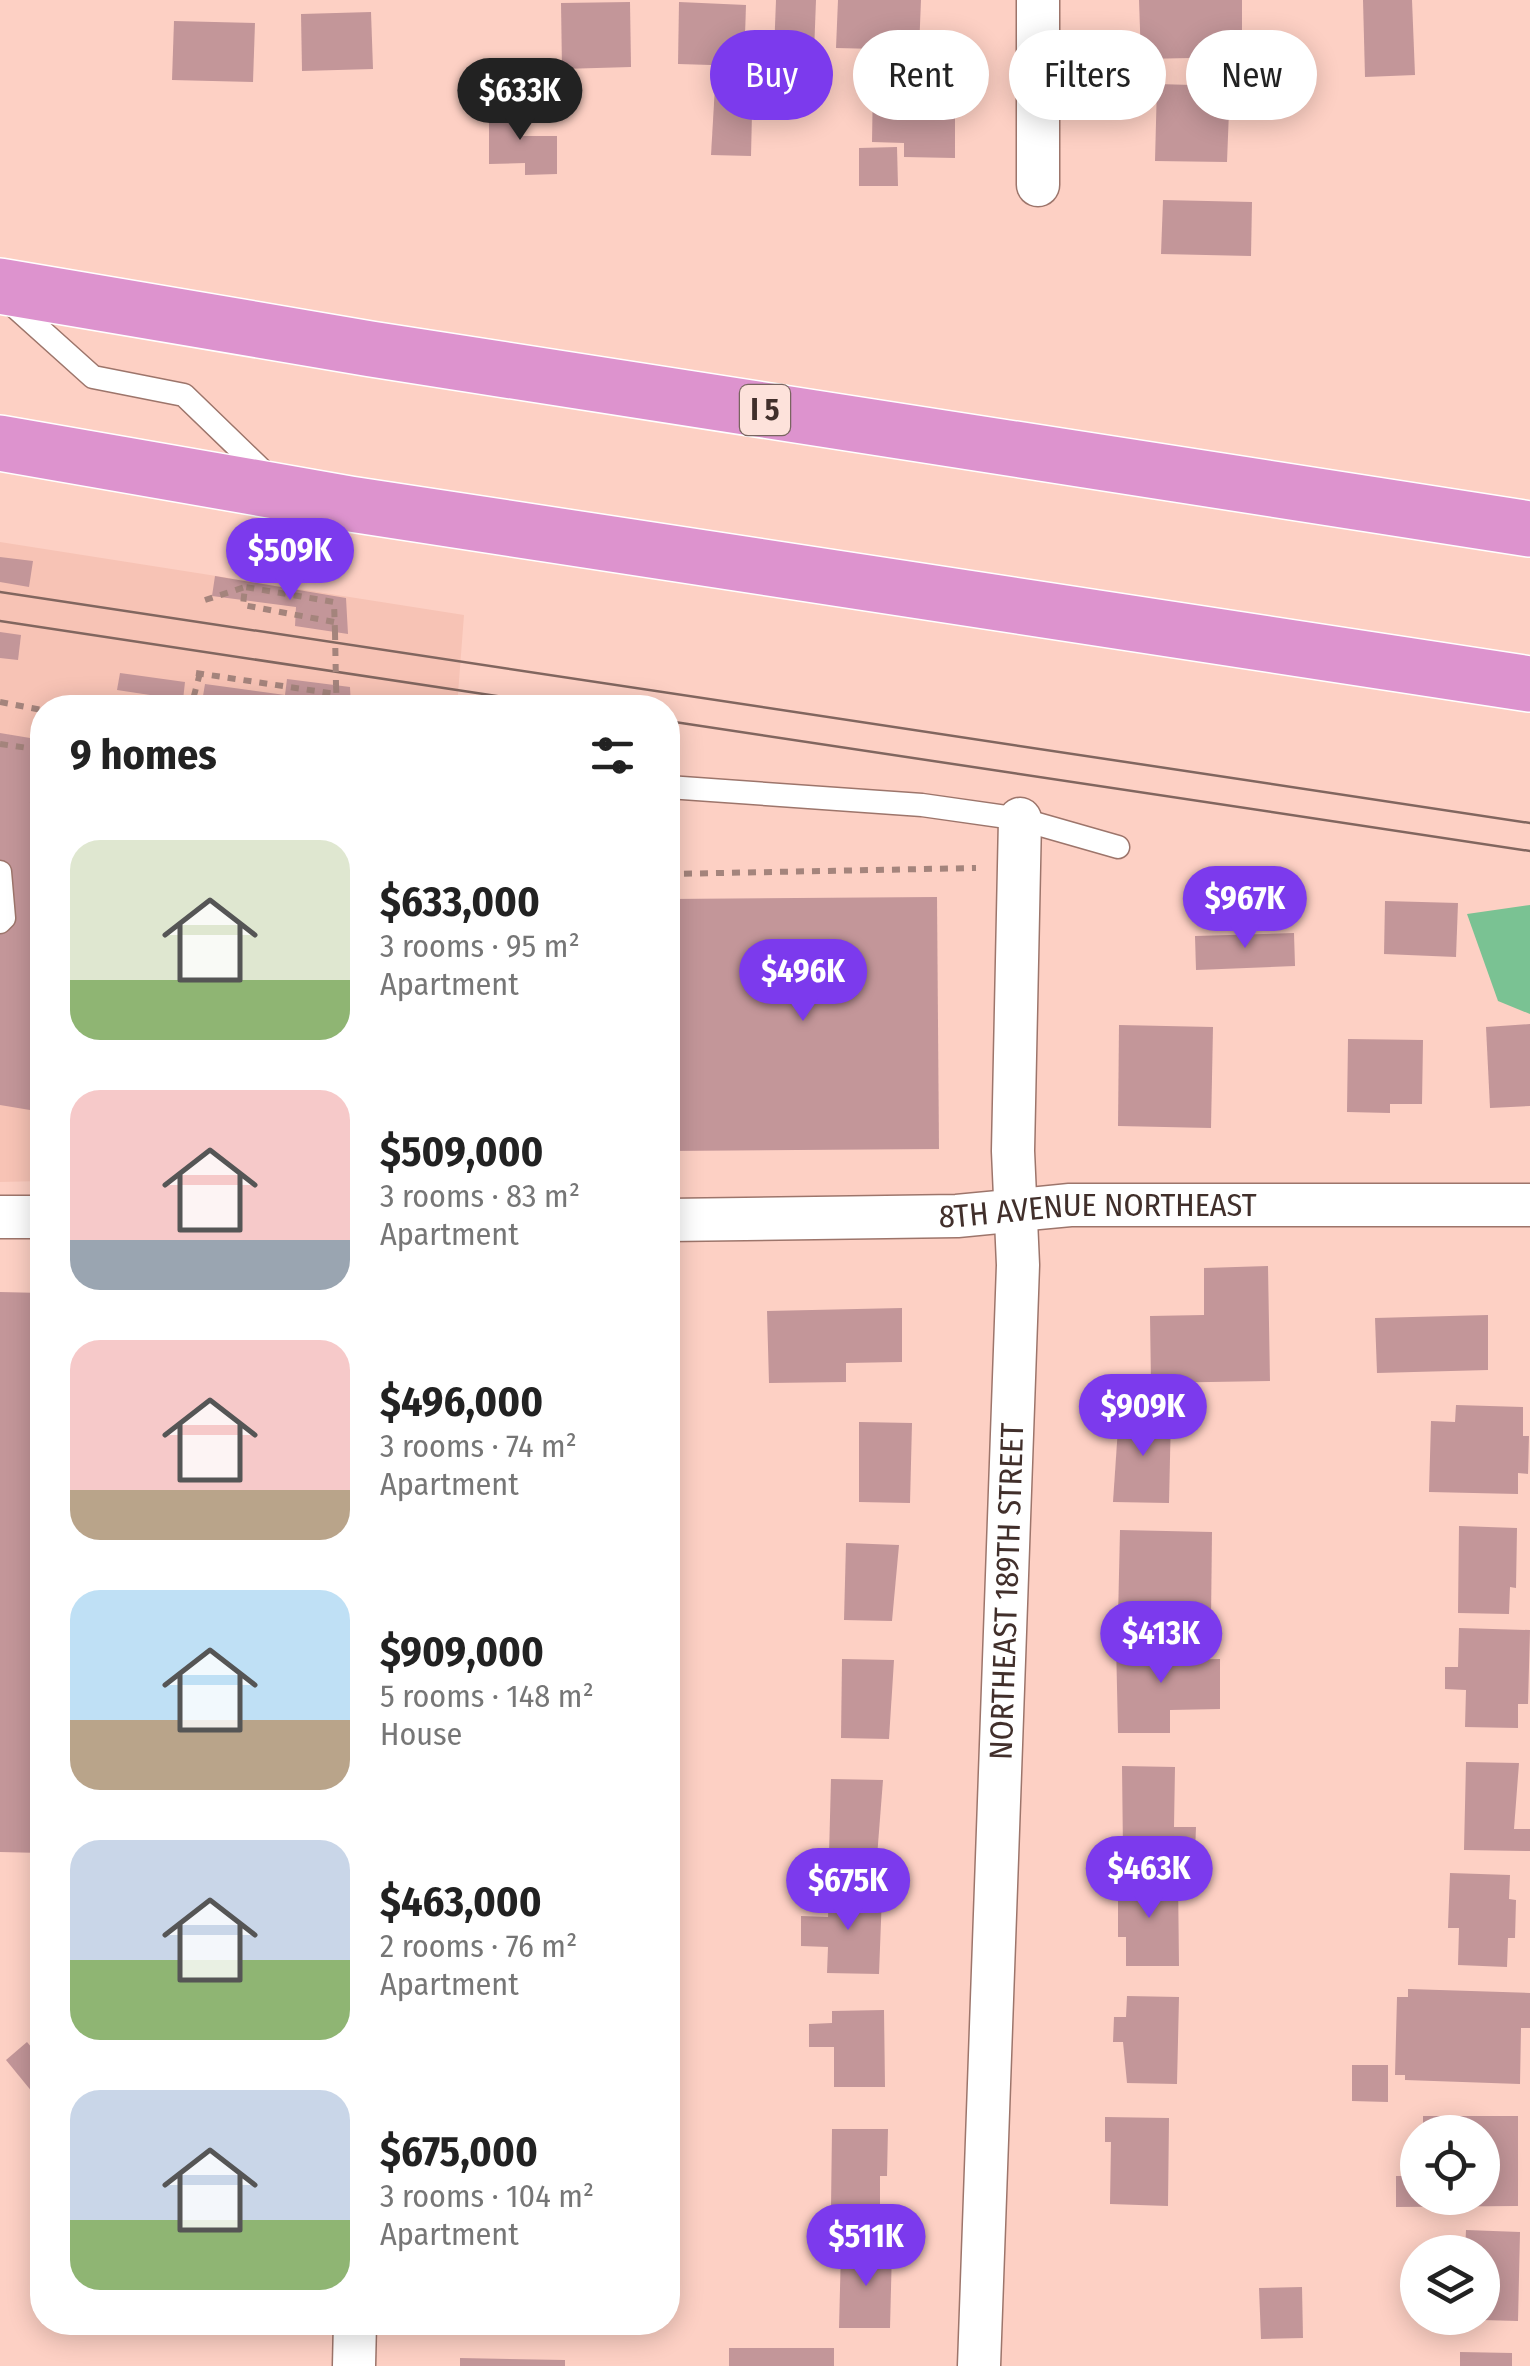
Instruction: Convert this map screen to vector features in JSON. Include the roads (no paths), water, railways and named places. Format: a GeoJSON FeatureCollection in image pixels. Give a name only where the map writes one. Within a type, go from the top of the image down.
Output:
{"type":"FeatureCollection","features":[{"type":"Feature","properties":{"kind":"highway","name":"I 5"},"geometry":{"type":"LineString","coordinates":[[0,290],[1530,529]]}},
{"type":"Feature","properties":{"kind":"highway"},"geometry":{"type":"LineString","coordinates":[[0,443],[286,493],[1530,684]]}},
{"type":"Feature","properties":{"kind":"street"},"geometry":{"type":"LineString","coordinates":[[1038,0],[1038,185]]}},
{"type":"Feature","properties":{"kind":"street","name":"NORTHEAST 189TH STREET"},"geometry":{"type":"LineString","coordinates":[[979,2366],[1018,1265],[1015,1210],[1020,818]]}},
{"type":"Feature","properties":{"kind":"street","name":"8TH AVENUE NORTHEAST"},"geometry":{"type":"LineString","coordinates":[[680,1220],[958,1216],[1070,1205],[1530,1205]]}},
{"type":"Feature","properties":{"kind":"street"},"geometry":{"type":"LineString","coordinates":[[0,1218],[30,1217]]}},
{"type":"Feature","properties":{"kind":"street"},"geometry":{"type":"LineString","coordinates":[[354,2366],[355,2335]]}},
{"type":"Feature","properties":{"kind":"lane"},"geometry":{"type":"LineString","coordinates":[[0,290],[93,377],[184,394],[286,493]]}},
{"type":"Feature","properties":{"kind":"lane"},"geometry":{"type":"LineString","coordinates":[[680,787],[922,805],[1020,818],[1118,847]]}},
{"type":"Feature","properties":{"kind":"lane"},"geometry":{"type":"LineString","coordinates":[[0,872],[4,918],[0,922]]}},
{"type":"Feature","properties":{"kind":"tram line"},"geometry":{"type":"LineString","coordinates":[[0,592],[1530,823]]}},
{"type":"Feature","properties":{"kind":"tram line"},"geometry":{"type":"LineString","coordinates":[[0,621],[490,695]]}},
{"type":"Feature","properties":{"kind":"tram line"},"geometry":{"type":"LineString","coordinates":[[680,723],[1530,851]]}}]}
